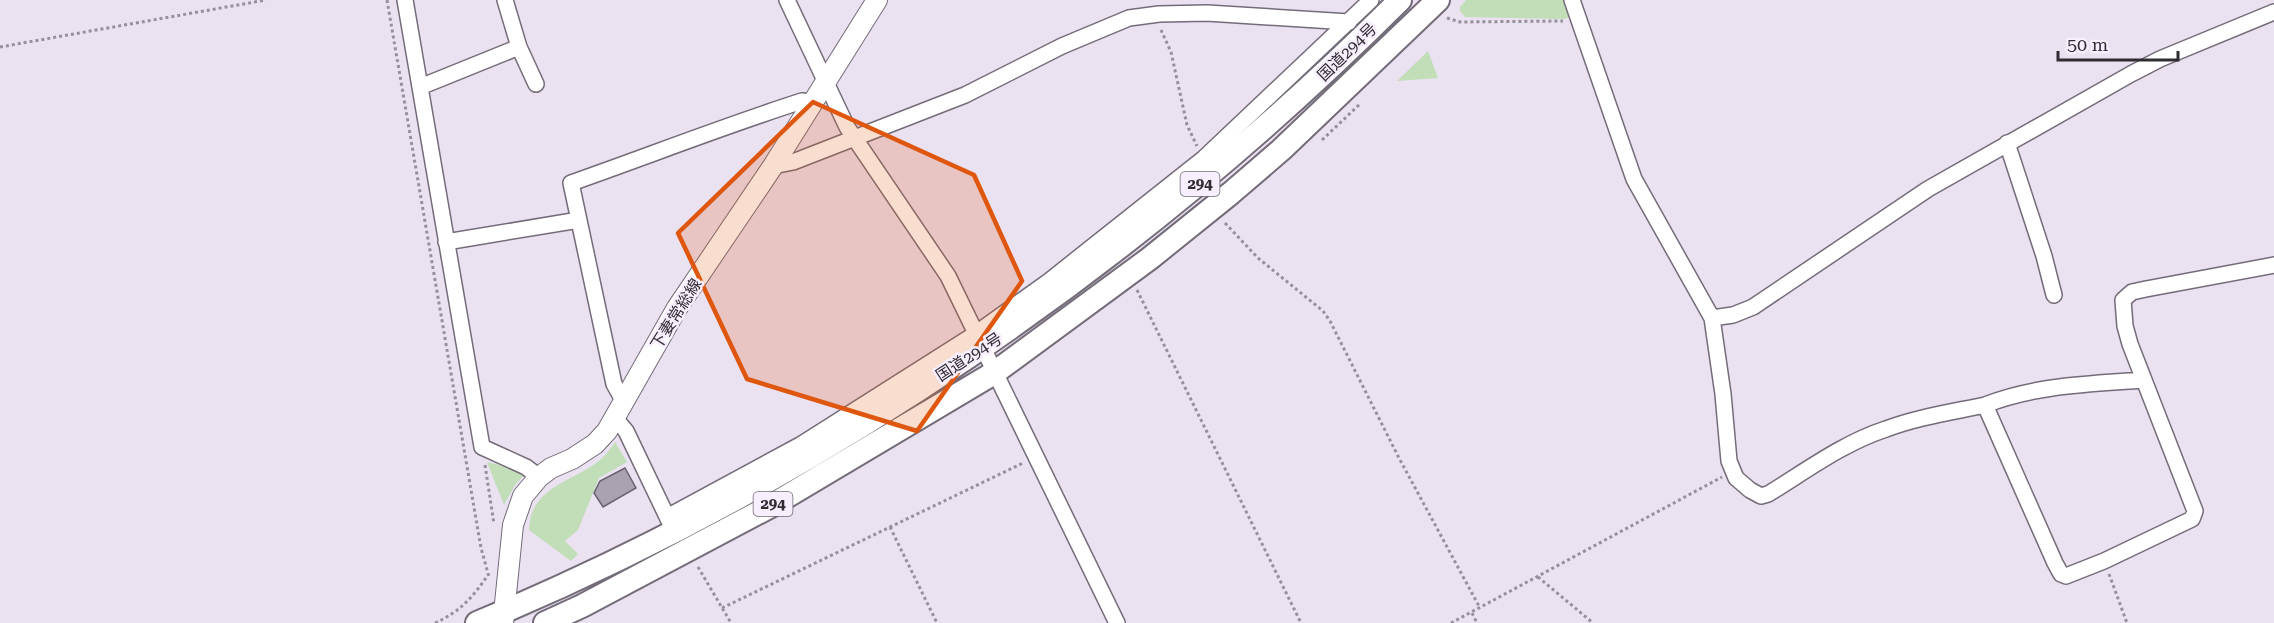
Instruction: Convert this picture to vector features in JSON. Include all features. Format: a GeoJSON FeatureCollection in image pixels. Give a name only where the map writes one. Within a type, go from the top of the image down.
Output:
{"type":"FeatureCollection","features":[{"type":"Feature","properties":{"kind":"highway","name":"国道294号"},"geometry":{"type":"LineString","coordinates":[[477,623],[503,617],[569,584],[670,524],[757,488],[846,436],[979,341],[1128,242],[1214,172],[1333,67],[1400,0]]}},
{"type":"Feature","properties":{"kind":"highway","name":"国道294号"},"geometry":{"type":"LineString","coordinates":[[545,623],[582,606],[769,507],[994,373],[1149,259],[1232,193],[1441,8]]}},
{"type":"Feature","properties":{"kind":"main road","name":"下妻常総線"},"geometry":{"type":"LineString","coordinates":[[503,617],[509,547],[517,509],[523,496],[539,477],[551,468],[572,459],[595,444],[619,410],[677,308],[827,83],[877,0]]}},
{"type":"Feature","properties":{"kind":"street"},"geometry":{"type":"LineString","coordinates":[[405,0],[482,447],[526,467],[539,477]]}},
{"type":"Feature","properties":{"kind":"street"},"geometry":{"type":"LineString","coordinates":[[505,0],[519,47],[536,84]]}},
{"type":"Feature","properties":{"kind":"street"},"geometry":{"type":"LineString","coordinates":[[786,0],[848,127],[948,276],[1117,623]]}},
{"type":"Feature","properties":{"kind":"street"},"geometry":{"type":"LineString","coordinates":[[979,341],[1204,158],[1371,0]]}},
{"type":"Feature","properties":{"kind":"street"},"geometry":{"type":"LineString","coordinates":[[1572,0],[1634,179],[1712,318],[1723,394],[1729,461],[1732,471],[1749,490],[1761,496],[1858,440],[1908,422],[1985,405],[2031,391],[2144,380]]}},
{"type":"Feature","properties":{"kind":"street"},"geometry":{"type":"LineString","coordinates":[[1712,318],[1733,315],[1753,307],[1928,189],[2160,58],[2274,12]]}},
{"type":"Feature","properties":{"kind":"street"},"geometry":{"type":"LineString","coordinates":[[773,166],[793,162],[965,95],[1062,46],[1130,18],[1155,14],[1208,13],[1349,22]]}},
{"type":"Feature","properties":{"kind":"street"},"geometry":{"type":"LineString","coordinates":[[420,87],[519,47]]}},
{"type":"Feature","properties":{"kind":"street"},"geometry":{"type":"LineString","coordinates":[[670,524],[626,431],[619,410],[571,183],[726,126],[802,101],[814,103]]}},
{"type":"Feature","properties":{"kind":"street"},"geometry":{"type":"LineString","coordinates":[[2007,143],[2044,256],[2054,295]]}},
{"type":"Feature","properties":{"kind":"street"},"geometry":{"type":"LineString","coordinates":[[446,242],[579,220]]}},
{"type":"Feature","properties":{"kind":"street"},"geometry":{"type":"LineString","coordinates":[[1985,405],[2061,574],[2070,576],[2192,519],[2195,511],[2144,380],[2125,326],[2122,306],[2126,297],[2132,292],[2274,265]]}},
{"type":"Feature","properties":{"kind":"path"},"geometry":{"type":"LineString","coordinates":[[0,47],[266,0]]}},
{"type":"Feature","properties":{"kind":"path"},"geometry":{"type":"LineString","coordinates":[[387,0],[481,548],[488,574]]}},
{"type":"Feature","properties":{"kind":"path"},"geometry":{"type":"LineString","coordinates":[[1441,8],[1460,22],[1580,21]]}},
{"type":"Feature","properties":{"kind":"path"},"geometry":{"type":"LineString","coordinates":[[1155,14],[1171,52],[1187,125],[1204,158]]}},
{"type":"Feature","properties":{"kind":"path"},"geometry":{"type":"LineString","coordinates":[[1224,221],[1258,258],[1323,311],[1330,321],[1399,458],[1480,608]]}},
{"type":"Feature","properties":{"kind":"path"},"geometry":{"type":"LineString","coordinates":[[1136,289],[1301,623]]}},
{"type":"Feature","properties":{"kind":"path"},"geometry":{"type":"LineString","coordinates":[[482,447],[495,532]]}},
{"type":"Feature","properties":{"kind":"path"},"geometry":{"type":"LineString","coordinates":[[722,608],[1035,457]]}},
{"type":"Feature","properties":{"kind":"path"},"geometry":{"type":"LineString","coordinates":[[1451,623],[1732,471]]}},
{"type":"Feature","properties":{"kind":"path"},"geometry":{"type":"LineString","coordinates":[[890,527],[937,623]]}},
{"type":"Feature","properties":{"kind":"path"},"geometry":{"type":"LineString","coordinates":[[2104,561],[2127,623]]}},
{"type":"Feature","properties":{"kind":"path"},"geometry":{"type":"LineString","coordinates":[[435,623],[453,615],[469,601],[488,574],[490,566]]}},
{"type":"Feature","properties":{"kind":"path"},"geometry":{"type":"LineString","coordinates":[[698,567],[731,623]]}},
{"type":"Feature","properties":{"kind":"path"},"geometry":{"type":"LineString","coordinates":[[1538,577],[1593,623]]}},
{"type":"Feature","properties":{"kind":"path"},"geometry":{"type":"LineString","coordinates":[[1472,613],[1477,623]]}},
{"type":"Feature","properties":{"kind":"highlighted area"},"geometry":{"type":"Polygon","coordinates":[[[813,102],[974,175],[1022,281],[917,431],[747,379],[678,233],[813,102]]]}},
{"type":"Feature","properties":{"kind":"green space"},"geometry":{"type":"Polygon","coordinates":[[[1466,0],[1565,0],[1569,17],[1565,19],[1465,17],[1460,7],[1466,0]]]}},
{"type":"Feature","properties":{"kind":"green space"},"geometry":{"type":"Polygon","coordinates":[[[1428,51],[1438,78],[1397,81],[1428,51]]]}},
{"type":"Feature","properties":{"kind":"green space"},"geometry":{"type":"Polygon","coordinates":[[[615,442],[627,462],[599,478],[578,530],[565,541],[578,554],[571,561],[529,530],[531,516],[536,505],[553,488],[599,461],[615,442]]]}},
{"type":"Feature","properties":{"kind":"green space"},"geometry":{"type":"Polygon","coordinates":[[[487,462],[521,470],[523,476],[504,505],[487,462]]]}},
{"type":"Feature","properties":{"kind":"building"},"geometry":{"type":"Polygon","coordinates":[[[625,468],[636,488],[603,507],[594,493],[600,481],[625,468]]]}}]}
